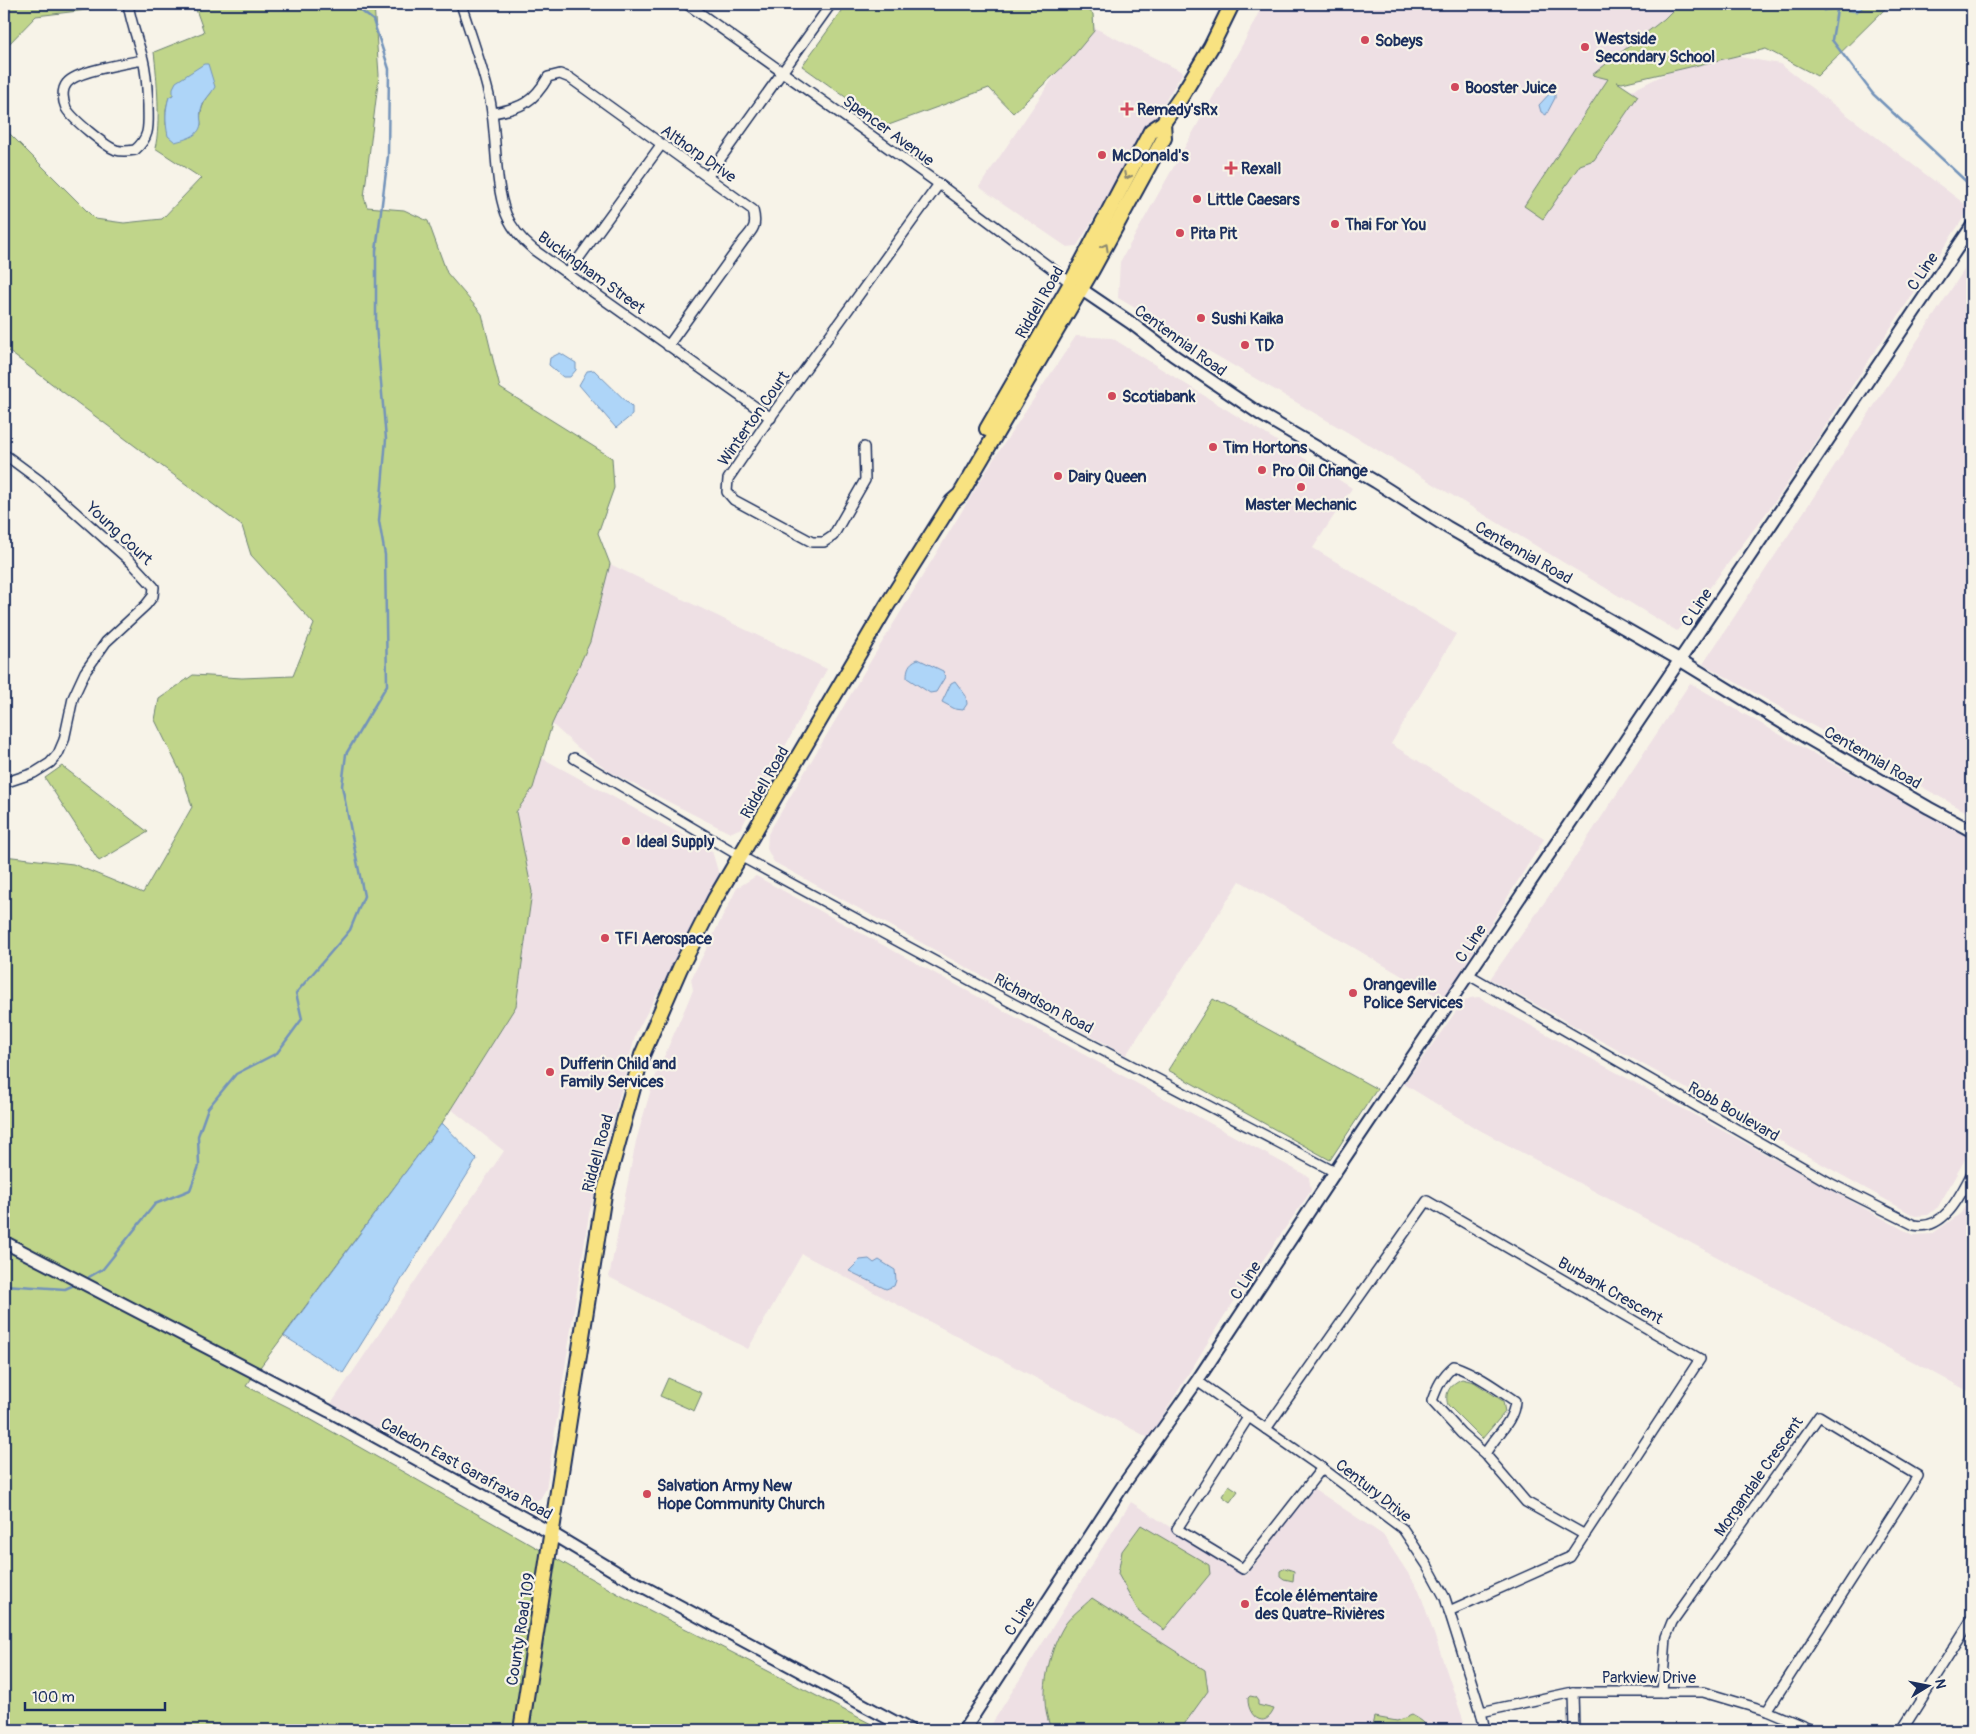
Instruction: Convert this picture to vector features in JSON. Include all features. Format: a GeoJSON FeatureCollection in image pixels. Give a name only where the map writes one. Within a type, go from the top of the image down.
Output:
{"type":"FeatureCollection","features":[{"type":"Feature","properties":{"kind":"main road","name":"Riddell Road"},"geometry":{"type":"LineString","coordinates":[[551,1533],[604,1194],[642,1054],[680,968],[740,856],[886,607],[952,502],[960,495],[1076,286],[1092,270],[1164,138],[1163,122],[1211,47],[1232,4]]}},
{"type":"Feature","properties":{"kind":"main road","name":"County Road 109"},"geometry":{"type":"LineString","coordinates":[[521,1730],[551,1533]]}},
{"type":"Feature","properties":{"kind":"street"},"geometry":{"type":"LineString","coordinates":[[128,4],[130,14],[143,60],[147,76],[148,128],[145,142],[135,150],[117,151],[108,146],[67,110],[63,101],[63,92],[67,83],[77,75],[143,60]]}},
{"type":"Feature","properties":{"kind":"street","name":"Buckingham Street"},"geometry":{"type":"LineString","coordinates":[[461,4],[481,67],[492,114],[501,191],[506,214],[514,229],[523,241],[771,418]]}},
{"type":"Feature","properties":{"kind":"street","name":"Spencer Avenue"},"geometry":{"type":"LineString","coordinates":[[687,4],[939,184],[1076,286]]}},
{"type":"Feature","properties":{"kind":"street"},"geometry":{"type":"LineString","coordinates":[[708,176],[831,4]]}},
{"type":"Feature","properties":{"kind":"street","name":"Althorp Drive"},"geometry":{"type":"LineString","coordinates":[[492,114],[519,106],[530,100],[540,92],[548,77],[560,74],[570,78],[753,210],[756,221],[752,231],[668,346]]}},
{"type":"Feature","properties":{"kind":"street"},"geometry":{"type":"LineString","coordinates":[[568,273],[661,145]]}},
{"type":"Feature","properties":{"kind":"street","name":"Winterton Court"},"geometry":{"type":"LineString","coordinates":[[864,447],[865,480],[833,536],[824,542],[812,542],[734,500],[727,492],[728,479],[939,184]]}},
{"type":"Feature","properties":{"kind":"street","name":"C Line"},"geometry":{"type":"LineString","coordinates":[[964,1730],[1124,1484],[1197,1381],[1335,1172],[1972,226]]}},
{"type":"Feature","properties":{"kind":"street","name":"Centennial Road"},"geometry":{"type":"LineString","coordinates":[[1076,286],[1260,414],[1376,482],[1447,527],[1680,660],[1818,744],[1972,831]]}},
{"type":"Feature","properties":{"kind":"street","name":"Young Court"},"geometry":{"type":"LineString","coordinates":[[4,454],[39,480],[131,562],[154,587],[153,596],[146,606],[106,642],[85,672],[73,698],[64,740],[58,754],[50,763],[34,773],[5,781]]}},
{"type":"Feature","properties":{"kind":"street","name":"Richardson Road"},"geometry":{"type":"LineString","coordinates":[[574,758],[740,856],[1014,1004],[1335,1172]]}},
{"type":"Feature","properties":{"kind":"street","name":"Robb Boulevard"},"geometry":{"type":"LineString","coordinates":[[1468,975],[1830,1183],[1914,1225],[1924,1227],[1941,1219],[1956,1202],[1972,1173]]}},
{"type":"Feature","properties":{"kind":"street","name":"Burbank Crescent"},"geometry":{"type":"LineString","coordinates":[[1266,1429],[1427,1202],[1700,1359],[1570,1557],[1449,1611]]}},
{"type":"Feature","properties":{"kind":"street","name":"Caledon East Garafraxa Road"},"geometry":{"type":"LineString","coordinates":[[4,1242],[329,1410],[551,1533],[616,1572],[910,1730]]}},
{"type":"Feature","properties":{"kind":"street"},"geometry":{"type":"LineString","coordinates":[[1485,1454],[1493,1439],[1506,1425],[1514,1410],[1515,1401],[1487,1382],[1466,1370],[1454,1366],[1447,1372],[1437,1387],[1432,1401],[1461,1433],[1485,1454],[1526,1502],[1585,1535]]}},
{"type":"Feature","properties":{"kind":"street","name":"Century Drive"},"geometry":{"type":"LineString","coordinates":[[1197,1381],[1322,1468],[1403,1529],[1427,1565],[1445,1598],[1485,1730]]}},
{"type":"Feature","properties":{"kind":"street"},"geometry":{"type":"LineString","coordinates":[[1248,1416],[1176,1529],[1243,1569],[1322,1468]]}},
{"type":"Feature","properties":{"kind":"street","name":"Morgandale Crescent"},"geometry":{"type":"LineString","coordinates":[[1662,1692],[1666,1638],[1672,1622],[1819,1416],[1918,1476],[1767,1711]]}},
{"type":"Feature","properties":{"kind":"street"},"geometry":{"type":"LineString","coordinates":[[1902,1730],[1972,1619]]}},
{"type":"Feature","properties":{"kind":"street"},"geometry":{"type":"LineString","coordinates":[[1573,1692],[1574,1730]]}},
{"type":"Feature","properties":{"kind":"street","name":"Parkview Drive"},"geometry":{"type":"LineString","coordinates":[[1481,1712],[1573,1692],[1703,1692],[1767,1711],[1812,1730]]}},
{"type":"Feature","properties":{"kind":"shaded area"},"geometry":{"type":"Polygon","coordinates":[[[1263,4],[1679,4],[1664,19],[1593,75],[1609,78],[1631,91],[1669,72],[1734,56],[1780,64],[1970,208],[1779,496],[1677,631],[1364,442],[1118,298],[1120,262],[1245,40],[1263,4]]]}},
{"type":"Feature","properties":{"kind":"shaded area"},"geometry":{"type":"Polygon","coordinates":[[[1089,25],[1183,72],[1077,246],[1067,247],[979,187],[1089,25]]]}},
{"type":"Feature","properties":{"kind":"shaded area"},"geometry":{"type":"Polygon","coordinates":[[[1972,258],[1972,815],[1703,664],[1972,258]]]}},
{"type":"Feature","properties":{"kind":"shaded area"},"geometry":{"type":"Polygon","coordinates":[[[1076,336],[1112,338],[1352,488],[1313,548],[1456,634],[1391,744],[1544,839],[1443,1000],[1240,881],[1126,1055],[774,862],[767,849],[768,834],[993,460],[1076,336]]]}},
{"type":"Feature","properties":{"kind":"shaded area"},"geometry":{"type":"Polygon","coordinates":[[[610,564],[827,669],[741,828],[730,833],[612,773],[577,747],[552,724],[610,564]]]}},
{"type":"Feature","properties":{"kind":"shaded area"},"geometry":{"type":"Polygon","coordinates":[[[1690,683],[1807,750],[1972,838],[1972,1147],[1938,1207],[1928,1215],[1915,1216],[1490,979],[1558,883],[1690,683]]]}},
{"type":"Feature","properties":{"kind":"shaded area"},"geometry":{"type":"Polygon","coordinates":[[[542,758],[712,851],[720,878],[636,1033],[589,1214],[546,1489],[540,1499],[528,1504],[515,1501],[331,1404],[504,1151],[451,1109],[516,1006],[532,892],[516,812],[534,785],[542,758]]]}},
{"type":"Feature","properties":{"kind":"shaded area"},"geometry":{"type":"Polygon","coordinates":[[[756,876],[1309,1177],[1311,1191],[1224,1316],[1149,1438],[802,1254],[748,1349],[609,1277],[636,1141],[653,1082],[693,990],[691,979],[737,888],[756,876]]]}},
{"type":"Feature","properties":{"kind":"shaded area"},"geometry":{"type":"Polygon","coordinates":[[[1479,997],[1913,1235],[1932,1234],[1961,1213],[1972,1193],[1972,1393],[1474,1127],[1404,1084],[1462,1003],[1470,998],[1479,997]]]}},
{"type":"Feature","properties":{"kind":"shaded area","name":"École élémentaire des Quatre-Rivières"},"geometry":{"type":"Polygon","coordinates":[[[1313,1488],[1383,1535],[1419,1590],[1464,1722],[1464,1730],[988,1730],[1131,1502],[1246,1576],[1313,1488]]]}},
{"type":"Feature","properties":{"kind":"green space"},"geometry":{"type":"Polygon","coordinates":[[[4,4],[114,4],[87,10],[36,16],[6,47],[4,57],[4,4]]]}},
{"type":"Feature","properties":{"kind":"green space"},"geometry":{"type":"Polygon","coordinates":[[[194,4],[374,4],[379,75],[364,197],[367,207],[404,210],[428,221],[447,273],[482,314],[500,388],[612,458],[614,488],[598,533],[610,564],[590,642],[552,724],[533,788],[516,812],[532,892],[516,1006],[442,1123],[246,1386],[294,1410],[620,1595],[883,1730],[4,1730],[4,856],[73,864],[143,893],[192,807],[183,777],[155,720],[159,699],[193,675],[242,678],[293,676],[314,624],[251,555],[242,526],[8,351],[4,353],[4,128],[95,219],[124,223],[162,219],[201,178],[155,148],[158,114],[154,52],[204,32],[194,4]],[[212,92],[173,95],[169,97],[166,109],[166,125],[201,125],[201,111],[212,92]]]}},
{"type":"Feature","properties":{"kind":"green space"},"geometry":{"type":"Polygon","coordinates":[[[847,4],[1080,4],[1093,14],[1094,31],[1069,61],[1013,113],[989,88],[886,126],[802,66],[847,4]]]}},
{"type":"Feature","properties":{"kind":"green space"},"geometry":{"type":"Polygon","coordinates":[[[1679,4],[1890,4],[1817,76],[1766,49],[1622,83],[1617,82],[1638,96],[1594,160],[1580,165],[1543,219],[1524,206],[1608,79],[1592,75],[1664,19],[1679,4]]]}},
{"type":"Feature","properties":{"kind":"green space"},"geometry":{"type":"Polygon","coordinates":[[[62,766],[148,832],[99,861],[45,778],[62,766]]]}},
{"type":"Feature","properties":{"kind":"green space"},"geometry":{"type":"Polygon","coordinates":[[[1213,999],[1377,1089],[1330,1160],[1168,1070],[1213,999]]]}},
{"type":"Feature","properties":{"kind":"green space"},"geometry":{"type":"Polygon","coordinates":[[[668,1378],[702,1393],[694,1411],[660,1396],[668,1378]]]}},
{"type":"Feature","properties":{"kind":"green space"},"geometry":{"type":"Polygon","coordinates":[[[1462,1379],[1474,1382],[1503,1401],[1505,1412],[1482,1439],[1448,1405],[1449,1389],[1454,1383],[1462,1379]]]}},
{"type":"Feature","properties":{"kind":"green space"},"geometry":{"type":"Polygon","coordinates":[[[1229,1485],[1238,1491],[1230,1502],[1222,1496],[1229,1485]]]}},
{"type":"Feature","properties":{"kind":"green space"},"geometry":{"type":"Polygon","coordinates":[[[1141,1525],[1209,1565],[1210,1574],[1164,1630],[1139,1612],[1118,1574],[1122,1551],[1141,1525]]]}},
{"type":"Feature","properties":{"kind":"green space"},"geometry":{"type":"Polygon","coordinates":[[[1285,1568],[1294,1571],[1293,1581],[1280,1576],[1280,1571],[1285,1568]]]}},
{"type":"Feature","properties":{"kind":"green space"},"geometry":{"type":"Polygon","coordinates":[[[1092,1598],[1205,1670],[1208,1691],[1180,1730],[1052,1730],[1045,1706],[1045,1692],[1046,1677],[1053,1649],[1067,1622],[1092,1598]]]}},
{"type":"Feature","properties":{"kind":"green space"},"geometry":{"type":"Polygon","coordinates":[[[1250,1696],[1255,1697],[1258,1705],[1274,1709],[1270,1716],[1262,1720],[1253,1715],[1248,1705],[1248,1698],[1250,1696]]]}},
{"type":"Feature","properties":{"kind":"green space"},"geometry":{"type":"Polygon","coordinates":[[[1412,1715],[1424,1723],[1428,1730],[1371,1730],[1374,1717],[1397,1721],[1412,1715]]]}},
{"type":"Feature","properties":{"kind":"water"},"geometry":{"type":"Polygon","coordinates":[[[1820,4],[1867,4],[1857,12],[1835,9],[1823,11],[1820,4]]]}},
{"type":"Feature","properties":{"kind":"water"},"geometry":{"type":"Polygon","coordinates":[[[204,64],[208,64],[215,87],[202,106],[200,127],[196,134],[175,142],[168,136],[166,126],[166,111],[169,97],[173,95],[173,88],[176,82],[204,64]]]}},
{"type":"Feature","properties":{"kind":"water"},"geometry":{"type":"Polygon","coordinates":[[[1552,91],[1555,94],[1555,98],[1546,115],[1541,112],[1539,105],[1552,91]]]}},
{"type":"Feature","properties":{"kind":"water"},"geometry":{"type":"Polygon","coordinates":[[[560,353],[576,363],[576,370],[570,377],[563,377],[549,365],[550,358],[560,353]]]}},
{"type":"Feature","properties":{"kind":"water"},"geometry":{"type":"Polygon","coordinates":[[[594,370],[632,407],[632,415],[616,428],[579,385],[587,371],[594,370]]]}},
{"type":"Feature","properties":{"kind":"water"},"geometry":{"type":"Polygon","coordinates":[[[918,659],[943,671],[945,677],[936,692],[930,693],[907,678],[909,667],[912,662],[918,659]]]}},
{"type":"Feature","properties":{"kind":"water"},"geometry":{"type":"Polygon","coordinates":[[[955,681],[966,696],[967,704],[963,710],[955,709],[942,702],[951,683],[955,681]]]}},
{"type":"Feature","properties":{"kind":"water"},"geometry":{"type":"Polygon","coordinates":[[[442,1123],[477,1159],[343,1373],[284,1336],[442,1123]]]}},
{"type":"Feature","properties":{"kind":"water"},"geometry":{"type":"Polygon","coordinates":[[[869,1259],[874,1263],[879,1260],[895,1270],[896,1280],[894,1286],[886,1289],[849,1271],[860,1260],[869,1259]]]}},
{"type":"Feature","properties":{"kind":"waterway"},"geometry":{"type":"LineString","coordinates":[[89,1277],[103,1269],[155,1204],[190,1190],[199,1166],[198,1136],[208,1108],[236,1074],[277,1053],[302,1019],[296,993],[350,930],[364,896],[342,786],[346,754],[387,685],[385,555],[379,521],[386,439],[376,326],[376,251],[388,156],[389,69],[373,20],[360,10],[358,4]]}},
{"type":"Feature","properties":{"kind":"waterway"},"geometry":{"type":"LineString","coordinates":[[1838,4],[1832,40],[1873,94],[1972,187]]}},
{"type":"Feature","properties":{"kind":"waterway"},"geometry":{"type":"LineString","coordinates":[[4,1285],[65,1289],[72,1286]]}},
{"type":"Feature","properties":{"kind":"place","name":"Sobeys"},"geometry":{"type":"Point","coordinates":[1365,40]}},
{"type":"Feature","properties":{"kind":"place","name":"Westside Secondary School"},"geometry":{"type":"Point","coordinates":[1585,47]}},
{"type":"Feature","properties":{"kind":"place","name":"Booster Juice"},"geometry":{"type":"Point","coordinates":[1455,87]}},
{"type":"Feature","properties":{"kind":"place","name":"Remedy'sRx"},"geometry":{"type":"Point","coordinates":[1127,109]}},
{"type":"Feature","properties":{"kind":"place","name":"McDonald's"},"geometry":{"type":"Point","coordinates":[1102,155]}},
{"type":"Feature","properties":{"kind":"place","name":"Rexall"},"geometry":{"type":"Point","coordinates":[1231,168]}},
{"type":"Feature","properties":{"kind":"place","name":"Little Caesars"},"geometry":{"type":"Point","coordinates":[1197,199]}},
{"type":"Feature","properties":{"kind":"place","name":"Thai For You"},"geometry":{"type":"Point","coordinates":[1335,224]}},
{"type":"Feature","properties":{"kind":"place","name":"Pita Pit"},"geometry":{"type":"Point","coordinates":[1180,233]}},
{"type":"Feature","properties":{"kind":"place","name":"Sushi Kaika"},"geometry":{"type":"Point","coordinates":[1201,318]}},
{"type":"Feature","properties":{"kind":"place","name":"TD"},"geometry":{"type":"Point","coordinates":[1245,345]}},
{"type":"Feature","properties":{"kind":"place","name":"Scotiabank"},"geometry":{"type":"Point","coordinates":[1112,396]}},
{"type":"Feature","properties":{"kind":"place","name":"Tim Hortons"},"geometry":{"type":"Point","coordinates":[1213,447]}},
{"type":"Feature","properties":{"kind":"place","name":"Pro Oil Change"},"geometry":{"type":"Point","coordinates":[1262,470]}},
{"type":"Feature","properties":{"kind":"place","name":"Dairy Queen"},"geometry":{"type":"Point","coordinates":[1058,476]}},
{"type":"Feature","properties":{"kind":"place","name":"Master Mechanic"},"geometry":{"type":"Point","coordinates":[1301,487]}},
{"type":"Feature","properties":{"kind":"place","name":"Ideal Supply"},"geometry":{"type":"Point","coordinates":[626,841]}},
{"type":"Feature","properties":{"kind":"place","name":"TFI Aerospace"},"geometry":{"type":"Point","coordinates":[605,938]}},
{"type":"Feature","properties":{"kind":"place","name":"Orangeville Police Services"},"geometry":{"type":"Point","coordinates":[1353,993]}},
{"type":"Feature","properties":{"kind":"place","name":"Dufferin Child and Family Services"},"geometry":{"type":"Point","coordinates":[550,1072]}},
{"type":"Feature","properties":{"kind":"place","name":"Salvation Army New Hope Community Church"},"geometry":{"type":"Point","coordinates":[647,1494]}},
{"type":"Feature","properties":{"kind":"place","name":"École élémentaire des Quatre-Rivières"},"geometry":{"type":"Point","coordinates":[1245,1604]}}]}
